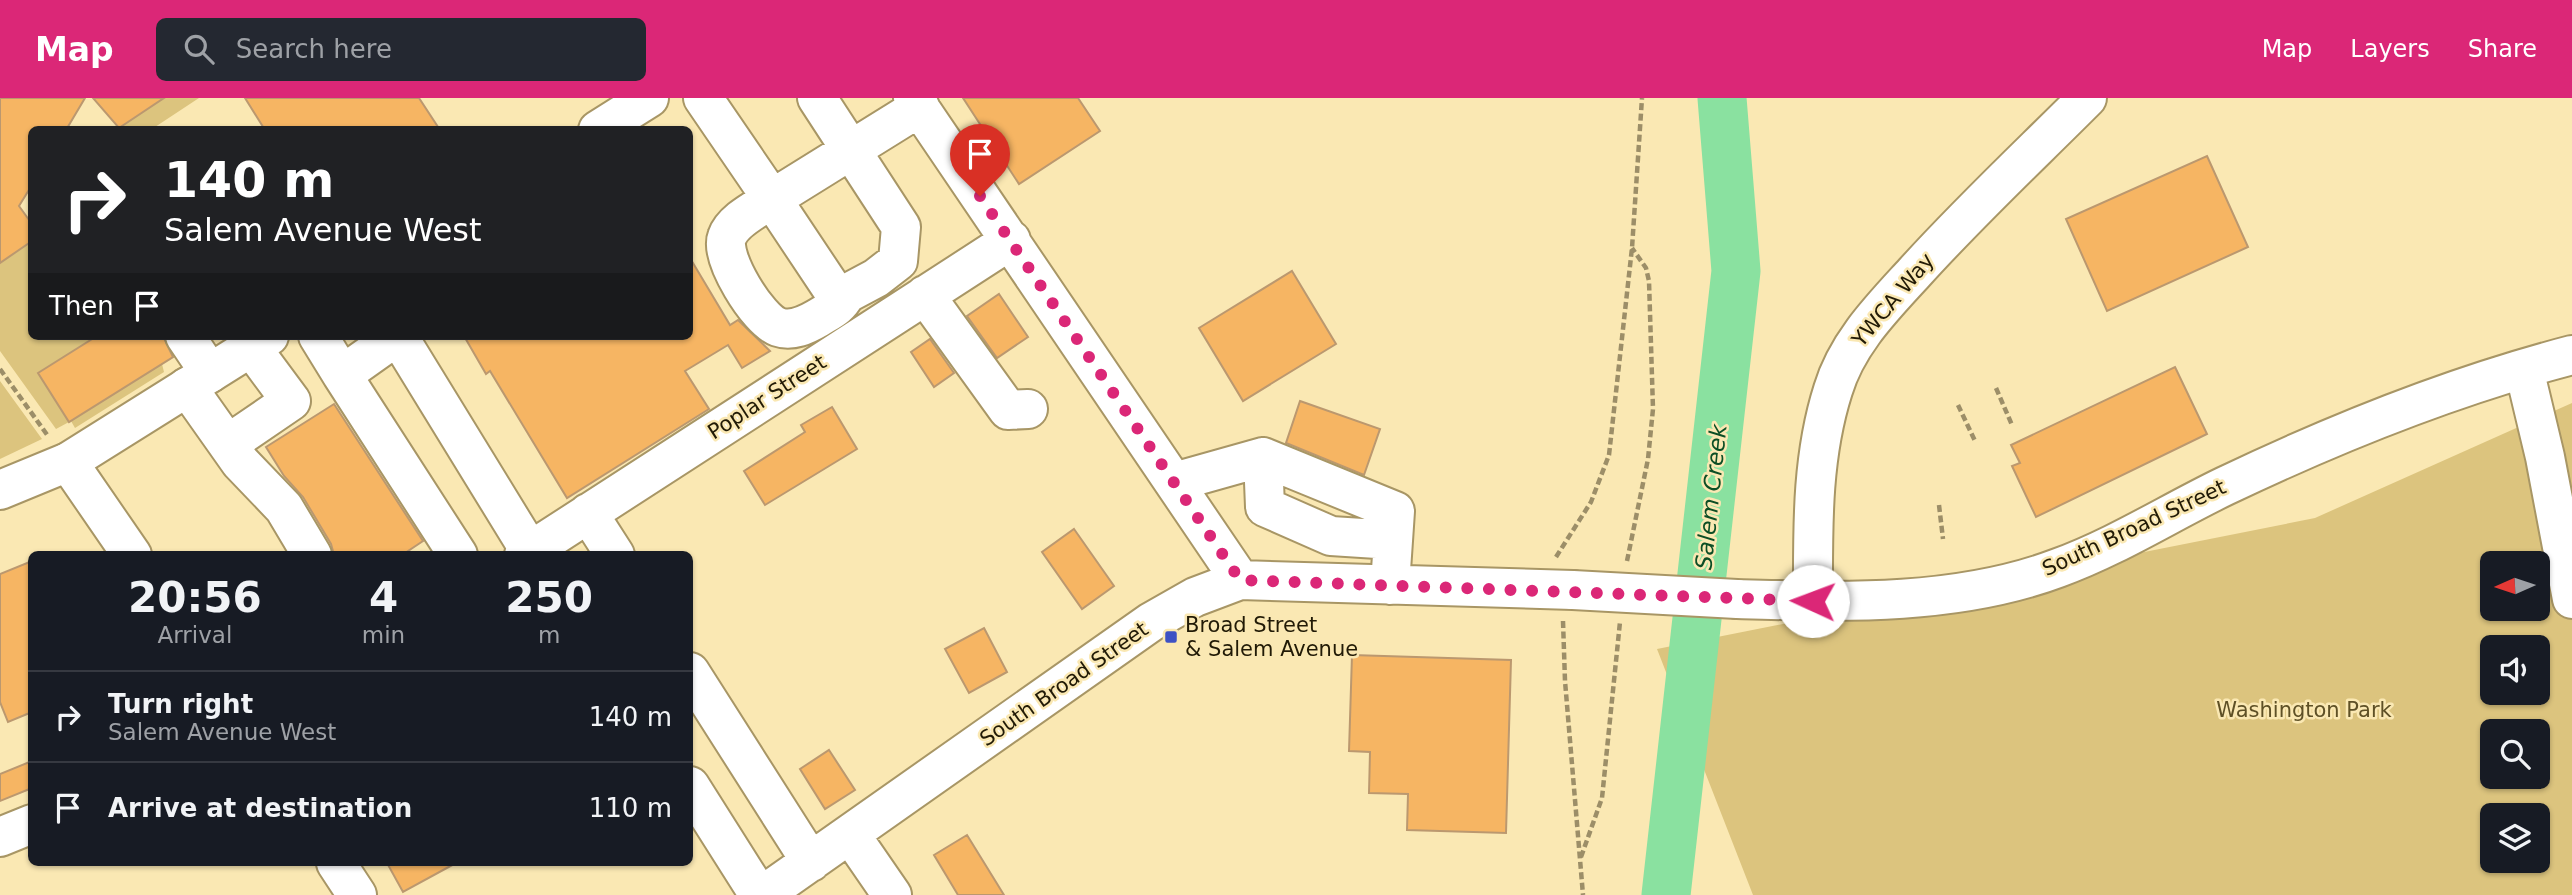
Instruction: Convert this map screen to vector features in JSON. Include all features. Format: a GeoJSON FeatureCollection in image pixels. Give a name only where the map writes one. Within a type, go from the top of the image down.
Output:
{"type":"FeatureCollection","features":[{"type":"Feature","properties":{"kind":"street"},"geometry":{"type":"LineString","coordinates":[[604,126],[649,98]]}},
{"type":"Feature","properties":{"kind":"street"},"geometry":{"type":"LineString","coordinates":[[817,98],[852,149],[901,227],[902,244],[898,261],[876,278],[846,293],[840,306],[793,329],[777,327],[764,318],[729,265],[726,238],[734,225],[852,149],[917,103],[1240,580]]}},
{"type":"Feature","properties":{"kind":"street","name":"YWCA Way"},"geometry":{"type":"LineString","coordinates":[[1813,601],[1813,517],[1821,435],[1833,387],[1850,350],[1868,325],[1939,246],[2087,98]]}},
{"type":"Feature","properties":{"kind":"street"},"geometry":{"type":"LineString","coordinates":[[703,117],[772,199],[832,289],[846,293]]}},
{"type":"Feature","properties":{"kind":"street","name":"Poplar Street"},"geometry":{"type":"LineString","coordinates":[[530,551],[1010,240]]}},
{"type":"Feature","properties":{"kind":"street"},"geometry":{"type":"LineString","coordinates":[[926,295],[1008,410],[1028,409]]}},
{"type":"Feature","properties":{"kind":"street"},"geometry":{"type":"LineString","coordinates":[[186,340],[199,380],[228,444],[284,508],[310,551]]}},
{"type":"Feature","properties":{"kind":"street"},"geometry":{"type":"LineString","coordinates":[[320,340],[455,551]]}},
{"type":"Feature","properties":{"kind":"street"},"geometry":{"type":"LineString","coordinates":[[342,375],[392,340]]}},
{"type":"Feature","properties":{"kind":"street"},"geometry":{"type":"LineString","coordinates":[[400,340],[526,551]]}},
{"type":"Feature","properties":{"kind":"street"},"geometry":{"type":"LineString","coordinates":[[0,490],[61,452],[199,380],[260,341],[291,401],[228,444]]}},
{"type":"Feature","properties":{"kind":"street","name":"South Broad Street"},"geometry":{"type":"LineString","coordinates":[[761,895],[1151,622],[1195,597],[1240,580],[1564,589],[1813,601],[1920,597],[1974,590],[2058,568],[2224,486],[2350,429],[2572,355]]}},
{"type":"Feature","properties":{"kind":"street"},"geometry":{"type":"LineString","coordinates":[[2525,369],[2572,599]]}},
{"type":"Feature","properties":{"kind":"street"},"geometry":{"type":"LineString","coordinates":[[61,452],[129,551]]}},
{"type":"Feature","properties":{"kind":"street"},"geometry":{"type":"LineString","coordinates":[[1174,482],[1263,457],[1395,511],[1390,585]]}},
{"type":"Feature","properties":{"kind":"street"},"geometry":{"type":"LineString","coordinates":[[588,513],[612,551]]}},
{"type":"Feature","properties":{"kind":"street"},"geometry":{"type":"LineString","coordinates":[[696,696],[763,788],[811,862]]}},
{"type":"Feature","properties":{"kind":"street"},"geometry":{"type":"LineString","coordinates":[[713,824],[763,788]]}},
{"type":"Feature","properties":{"kind":"street"},"geometry":{"type":"LineString","coordinates":[[693,791],[761,895]]}},
{"type":"Feature","properties":{"kind":"street"},"geometry":{"type":"LineString","coordinates":[[0,837],[28,826]]}},
{"type":"Feature","properties":{"kind":"street"},"geometry":{"type":"LineString","coordinates":[[850,834],[892,895]]}},
{"type":"Feature","properties":{"kind":"street"},"geometry":{"type":"LineString","coordinates":[[338,866],[357,895]]}},
{"type":"Feature","properties":{"kind":"path"},"geometry":{"type":"LineString","coordinates":[[1583,895],[1564,681],[1564,589],[1556,555],[1591,502],[1609,455],[1632,248],[1642,98]]}},
{"type":"Feature","properties":{"kind":"path"},"geometry":{"type":"LineString","coordinates":[[1632,248],[1646,268],[1649,281],[1653,396],[1648,458],[1640,500]]}},
{"type":"Feature","properties":{"kind":"path"},"geometry":{"type":"LineString","coordinates":[[0,369],[61,452]]}},
{"type":"Feature","properties":{"kind":"path"},"geometry":{"type":"LineString","coordinates":[[1996,388],[2012,425]]}},
{"type":"Feature","properties":{"kind":"path"},"geometry":{"type":"LineString","coordinates":[[1958,405],[1975,441]]}},
{"type":"Feature","properties":{"kind":"path"},"geometry":{"type":"LineString","coordinates":[[1940,505],[1943,539]]}},
{"type":"Feature","properties":{"kind":"path"},"geometry":{"type":"LineString","coordinates":[[1581,857],[1602,798],[1615,687]]}},
{"type":"Feature","properties":{"kind":"green space"},"geometry":{"type":"Polygon","coordinates":[[[164,98],[199,98],[157,126],[122,126],[164,98]]]}},
{"type":"Feature","properties":{"kind":"green space"},"geometry":{"type":"Polygon","coordinates":[[[28,243],[28,340],[91,340],[38,373],[69,422],[56,429],[0,351],[0,263],[28,243]]]}},
{"type":"Feature","properties":{"kind":"green space"},"geometry":{"type":"Polygon","coordinates":[[[162,364],[164,372],[75,428],[71,421],[162,364]]]}},
{"type":"Feature","properties":{"kind":"green space"},"geometry":{"type":"Polygon","coordinates":[[[0,381],[42,439],[0,459],[0,381]]]}},
{"type":"Feature","properties":{"kind":"green space","name":"Washington Park"},"geometry":{"type":"Polygon","coordinates":[[[2572,403],[2572,895],[1753,895],[1657,649],[2315,518],[2572,403]]]}},
{"type":"Feature","properties":{"kind":"building"},"geometry":{"type":"Polygon","coordinates":[[[0,98],[85,98],[68,126],[28,126],[28,191],[19,206],[28,218],[28,244],[0,263],[0,98]]]}},
{"type":"Feature","properties":{"kind":"building"},"geometry":{"type":"Polygon","coordinates":[[[93,98],[164,98],[122,126],[117,126],[93,98]]]}},
{"type":"Feature","properties":{"kind":"building"},"geometry":{"type":"Polygon","coordinates":[[[245,98],[419,98],[437,126],[262,126],[245,98]]]}},
{"type":"Feature","properties":{"kind":"building"},"geometry":{"type":"Polygon","coordinates":[[[963,98],[1078,98],[1100,131],[1019,184],[963,98]]]}},
{"type":"Feature","properties":{"kind":"building"},"geometry":{"type":"Polygon","coordinates":[[[2207,156],[2248,247],[2107,311],[2066,219],[2207,156]]]}},
{"type":"Feature","properties":{"kind":"building"},"geometry":{"type":"Polygon","coordinates":[[[693,263],[730,325],[738,320],[770,351],[742,368],[728,345],[685,371],[709,409],[567,498],[490,371],[486,374],[466,340],[693,340],[693,263]]]}},
{"type":"Feature","properties":{"kind":"building"},"geometry":{"type":"Polygon","coordinates":[[[1292,271],[1336,344],[1243,401],[1199,328],[1292,271]]]}},
{"type":"Feature","properties":{"kind":"building"},"geometry":{"type":"Polygon","coordinates":[[[999,294],[1028,337],[997,358],[967,316],[999,294]]]}},
{"type":"Feature","properties":{"kind":"building"},"geometry":{"type":"Polygon","coordinates":[[[930,339],[954,373],[934,387],[911,352],[930,339]]]}},
{"type":"Feature","properties":{"kind":"building"},"geometry":{"type":"Polygon","coordinates":[[[91,340],[165,340],[173,357],[69,422],[38,373],[91,340]]]}},
{"type":"Feature","properties":{"kind":"building"},"geometry":{"type":"Polygon","coordinates":[[[2175,367],[2207,434],[2036,517],[2012,466],[2020,463],[2011,445],[2175,367]]]}},
{"type":"Feature","properties":{"kind":"building"},"geometry":{"type":"Polygon","coordinates":[[[1300,401],[1380,429],[1364,475],[1286,443],[1300,401]]]}},
{"type":"Feature","properties":{"kind":"building"},"geometry":{"type":"Polygon","coordinates":[[[334,404],[423,541],[408,551],[333,551],[303,497],[284,476],[266,447],[334,404]]]}},
{"type":"Feature","properties":{"kind":"building"},"geometry":{"type":"Polygon","coordinates":[[[832,407],[857,449],[765,505],[744,471],[805,432],[801,425],[832,407]]]}},
{"type":"Feature","properties":{"kind":"building"},"geometry":{"type":"Polygon","coordinates":[[[1074,529],[1114,586],[1082,609],[1042,552],[1074,529]]]}},
{"type":"Feature","properties":{"kind":"building"},"geometry":{"type":"Polygon","coordinates":[[[28,563],[28,714],[8,722],[0,702],[0,574],[28,563]]]}},
{"type":"Feature","properties":{"kind":"building"},"geometry":{"type":"Polygon","coordinates":[[[984,628],[1007,672],[969,693],[945,649],[984,628]]]}},
{"type":"Feature","properties":{"kind":"building"},"geometry":{"type":"Polygon","coordinates":[[[1352,655],[1511,660],[1506,833],[1407,830],[1408,794],[1369,793],[1370,752],[1349,751],[1352,655]]]}},
{"type":"Feature","properties":{"kind":"building"},"geometry":{"type":"Polygon","coordinates":[[[829,750],[855,790],[825,809],[800,769],[829,750]]]}},
{"type":"Feature","properties":{"kind":"building"},"geometry":{"type":"Polygon","coordinates":[[[28,763],[28,790],[0,801],[0,774],[28,763]]]}},
{"type":"Feature","properties":{"kind":"building"},"geometry":{"type":"Polygon","coordinates":[[[967,835],[1004,895],[958,895],[934,855],[967,835]]]}},
{"type":"Feature","properties":{"kind":"building"},"geometry":{"type":"Polygon","coordinates":[[[389,866],[451,866],[403,892],[389,866]]]}},
{"type":"Feature","properties":{"kind":"waterway","name":"Salem Creek"},"geometry":{"type":"LineString","coordinates":[[1666,895],[1736,271],[1722,98]]}},
{"type":"Feature","properties":{"kind":"place","name":"Broad Street & Salem Avenue"},"geometry":{"type":"Point","coordinates":[1171,637]}},
{"type":"Feature","properties":{"kind":"route"},"geometry":{"type":"LineString","coordinates":[[980,196],[1240,580],[1573,590],[1813,601]]}}]}
